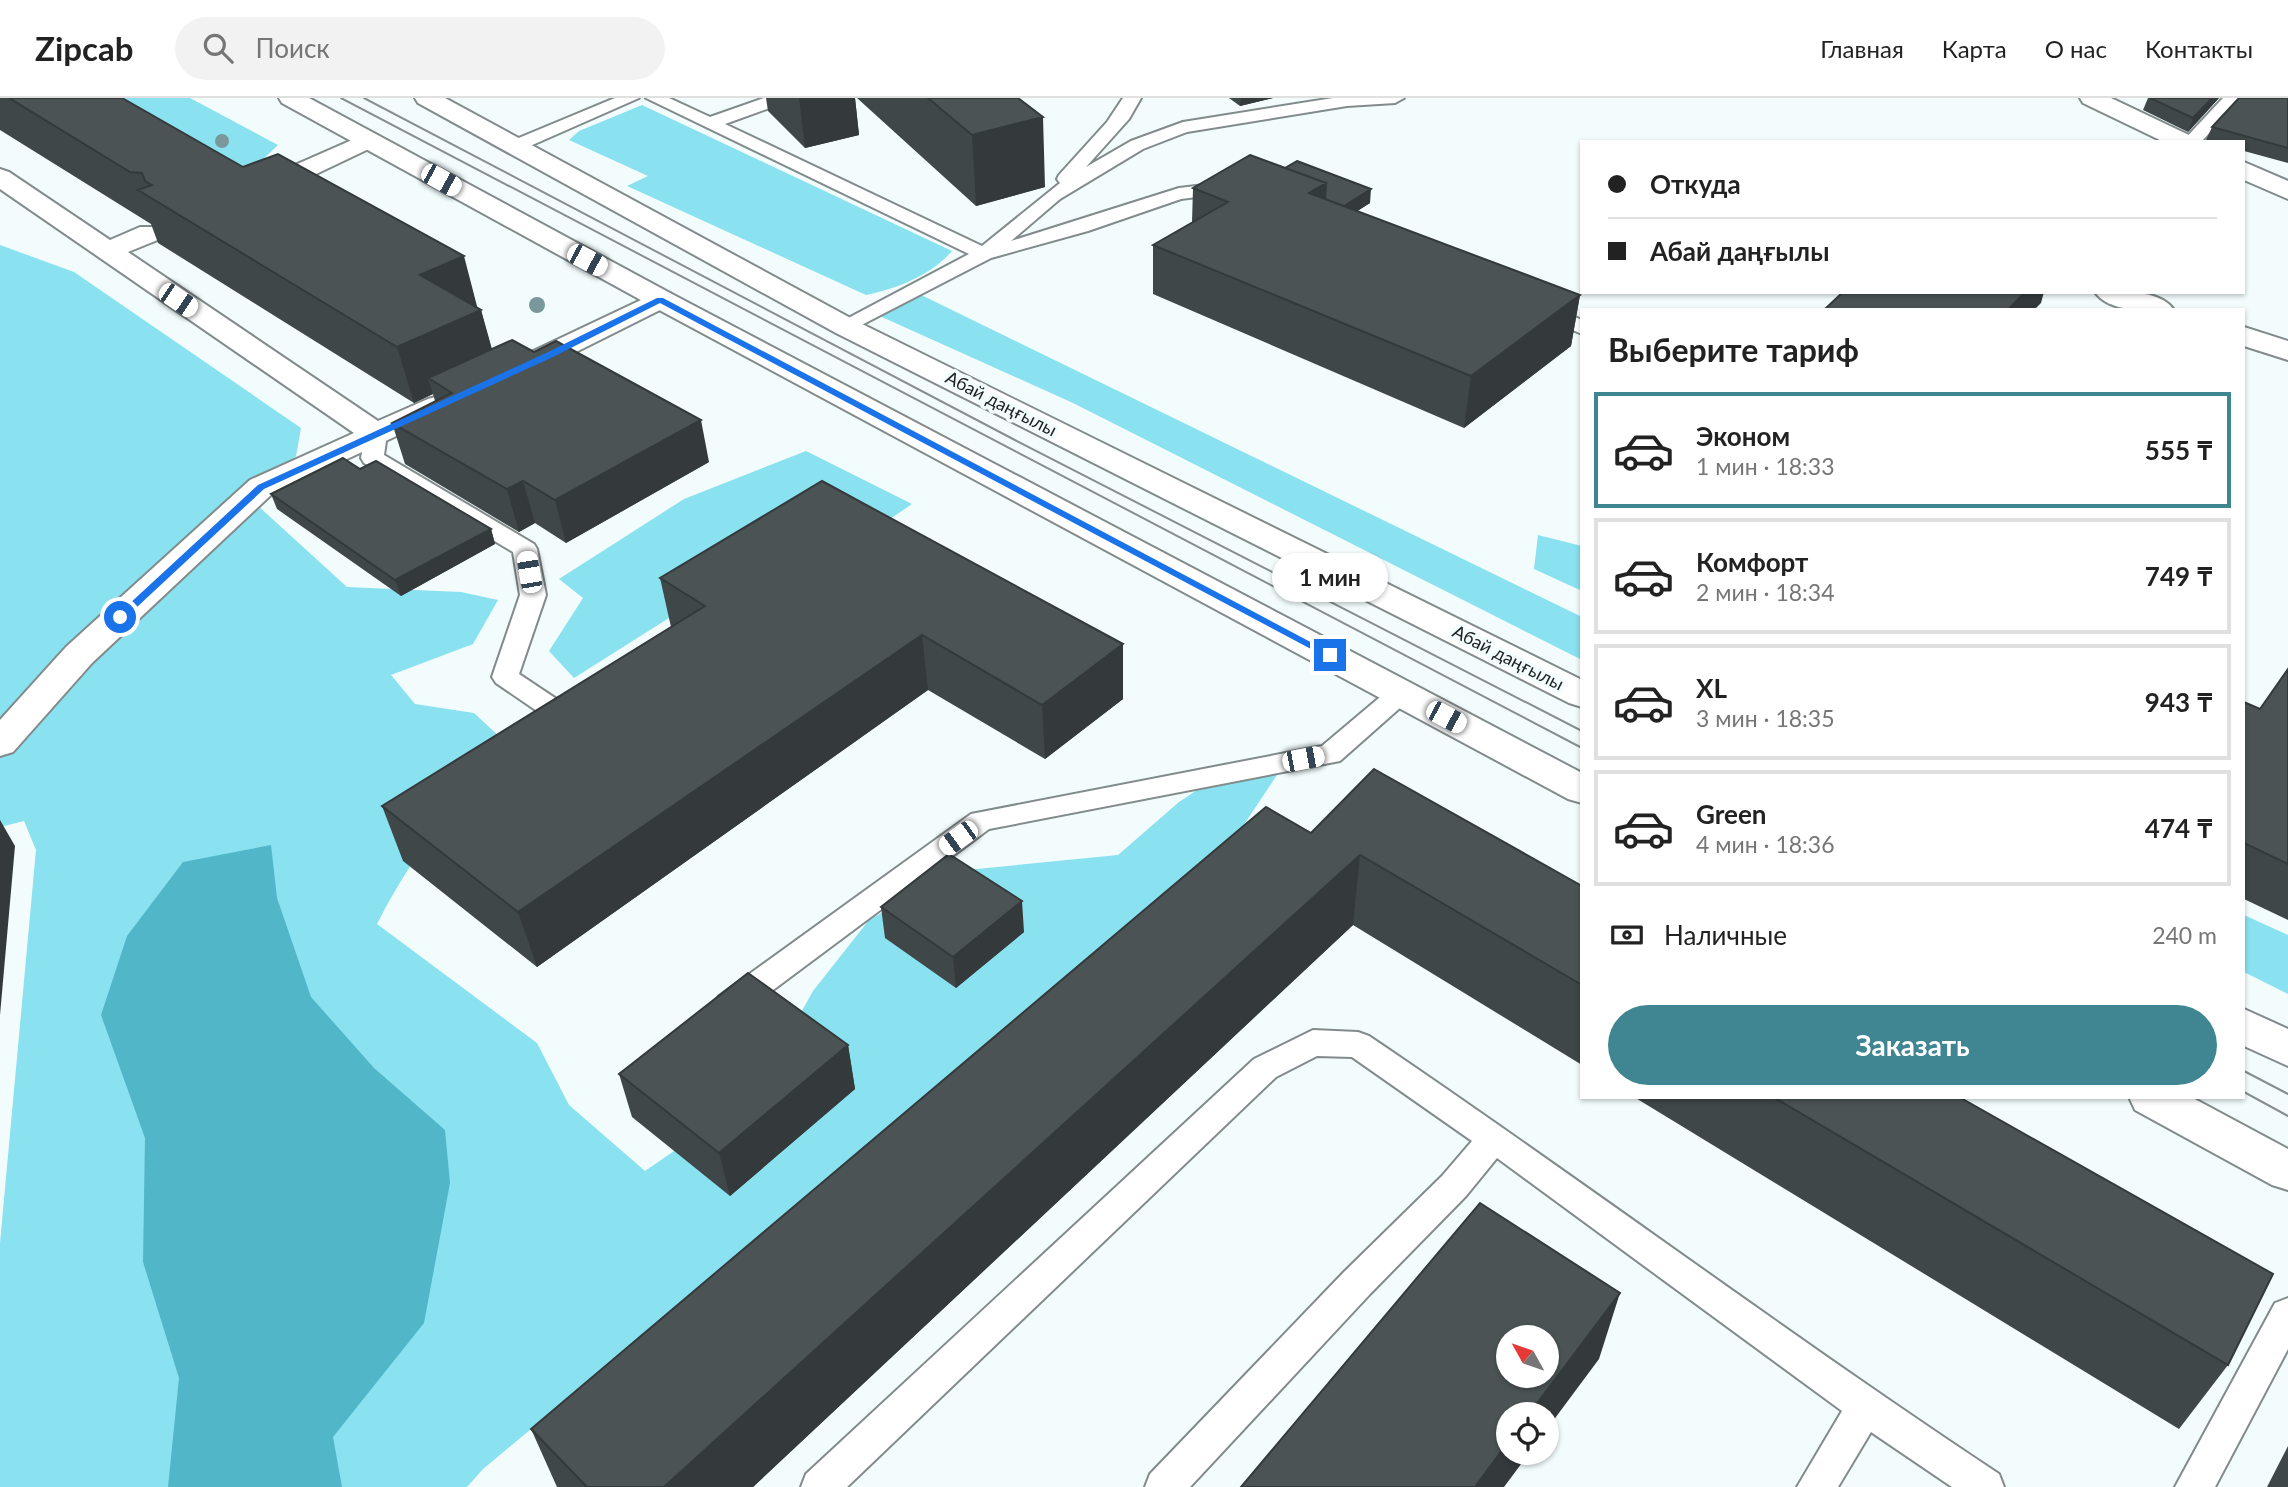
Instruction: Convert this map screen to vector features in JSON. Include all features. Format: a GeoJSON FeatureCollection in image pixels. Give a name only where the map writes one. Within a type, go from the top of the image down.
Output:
{"type":"FeatureCollection","features":[{"type":"Feature","properties":{"kind":"main road"},"geometry":{"type":"LineString","coordinates":[[291,98],[660,299],[1580,789]]}},
{"type":"Feature","properties":{"kind":"main road","name":"Абай даңғылы"},"geometry":{"type":"LineString","coordinates":[[427,98],[846,327],[1580,694]]}},
{"type":"Feature","properties":{"kind":"main road"},"geometry":{"type":"LineString","coordinates":[[2092,98],[2180,140]]}},
{"type":"Feature","properties":{"kind":"main road"},"geometry":{"type":"LineString","coordinates":[[263,189],[368,140]]}},
{"type":"Feature","properties":{"kind":"main road"},"geometry":{"type":"LineString","coordinates":[[2245,170],[2288,191]]}},
{"type":"Feature","properties":{"kind":"main road"},"geometry":{"type":"LineString","coordinates":[[0,177],[376,434]]}},
{"type":"Feature","properties":{"kind":"main road"},"geometry":{"type":"LineString","coordinates":[[107,251],[150,233]]}},
{"type":"Feature","properties":{"kind":"main road"},"geometry":{"type":"LineString","coordinates":[[2115,294],[2154,308]]}},
{"type":"Feature","properties":{"kind":"main road"},"geometry":{"type":"LineString","coordinates":[[0,743],[79,655],[261,487],[475,389],[660,299]]}},
{"type":"Feature","properties":{"kind":"main road"},"geometry":{"type":"LineString","coordinates":[[2245,336],[2288,351]]}},
{"type":"Feature","properties":{"kind":"main road"},"geometry":{"type":"LineString","coordinates":[[2245,1027],[2288,1049]]}},
{"type":"Feature","properties":{"kind":"main road"},"geometry":{"type":"LineString","coordinates":[[2155,1099],[2288,1171]]}},
{"type":"Feature","properties":{"kind":"lane"},"geometry":{"type":"LineString","coordinates":[[515,146],[630,98]]}},
{"type":"Feature","properties":{"kind":"lane"},"geometry":{"type":"LineString","coordinates":[[655,98],[984,254]]}},
{"type":"Feature","properties":{"kind":"lane"},"geometry":{"type":"LineString","coordinates":[[709,124],[780,98]]}},
{"type":"Feature","properties":{"kind":"lane"},"geometry":{"type":"LineString","coordinates":[[1053,195],[1084,155],[1116,124],[1132,103],[1132,98]]}},
{"type":"Feature","properties":{"kind":"lane"},"geometry":{"type":"LineString","coordinates":[[984,254],[1053,195],[1137,145],[1183,127],[1347,101],[1395,98]]}},
{"type":"Feature","properties":{"kind":"lane"},"geometry":{"type":"LineString","coordinates":[[2193,140],[2233,98]]}},
{"type":"Feature","properties":{"kind":"lane"},"geometry":{"type":"LineString","coordinates":[[846,327],[984,254],[1094,223],[1175,194],[1214,188],[1256,198]]}},
{"type":"Feature","properties":{"kind":"lane"},"geometry":{"type":"LineString","coordinates":[[1519,301],[1580,327]]}},
{"type":"Feature","properties":{"kind":"lane"},"geometry":{"type":"LineString","coordinates":[[376,434],[372,458],[525,549],[533,594],[505,677],[566,718]]}},
{"type":"Feature","properties":{"kind":"lane"},"geometry":{"type":"LineString","coordinates":[[710,1020],[981,821],[1330,754],[1401,693]]}},
{"type":"Feature","properties":{"kind":"lane"},"geometry":{"type":"LineString","coordinates":[[822,1486],[1265,1068],[1313,1043],[1358,1045],[1494,1138],[1866,1406],[1985,1487]]}},
{"type":"Feature","properties":{"kind":"lane"},"geometry":{"type":"LineString","coordinates":[[1164,1487],[1357,1283],[1454,1186],[1494,1138]]}},
{"type":"Feature","properties":{"kind":"lane"},"geometry":{"type":"LineString","coordinates":[[2194,1487],[2288,1314]]}},
{"type":"Feature","properties":{"kind":"lane"},"geometry":{"type":"LineString","coordinates":[[1816,1487],[1866,1406]]}},
{"type":"Feature","properties":{"kind":"shaded area"},"geometry":{"type":"Polygon","coordinates":[[[56,98],[190,98],[278,145],[255,167],[204,186],[56,98]]]}},
{"type":"Feature","properties":{"kind":"shaded area"},"geometry":{"type":"Polygon","coordinates":[[[642,105],[952,251],[913,280],[866,295],[627,186],[648,176],[569,140],[579,131],[642,105]]]}},
{"type":"Feature","properties":{"kind":"shaded area"},"geometry":{"type":"Polygon","coordinates":[[[0,245],[74,272],[301,428],[296,456],[257,505],[347,587],[461,592],[498,600],[473,644],[391,675],[415,704],[474,713],[503,740],[419,852],[377,924],[537,1043],[569,1105],[645,1171],[782,1077],[792,1029],[813,991],[869,920],[956,871],[1118,855],[1179,802],[1241,761],[1277,775],[1229,847],[483,1469],[467,1487],[0,1487],[0,1243],[36,850],[24,821],[0,827],[0,245]]]}},
{"type":"Feature","properties":{"kind":"shaded area"},"geometry":{"type":"Polygon","coordinates":[[[913,291],[1580,616],[1580,659],[1073,403],[873,313],[913,291]]]}},
{"type":"Feature","properties":{"kind":"shaded area"},"geometry":{"type":"Polygon","coordinates":[[[806,451],[912,504],[890,519],[786,544],[574,678],[549,651],[583,598],[559,579],[684,499],[806,451]]]}},
{"type":"Feature","properties":{"kind":"shaded area"},"geometry":{"type":"Polygon","coordinates":[[[1538,535],[1580,546],[1580,590],[1534,569],[1538,535]]]}},
{"type":"Feature","properties":{"kind":"shaded area"},"geometry":{"type":"Polygon","coordinates":[[[271,845],[277,898],[311,997],[374,1068],[445,1130],[450,1183],[424,1323],[333,1437],[342,1487],[168,1487],[179,1378],[143,1262],[145,1138],[101,1015],[127,936],[183,862],[271,845]]]}},
{"type":"Feature","properties":{"kind":"shaded area"},"geometry":{"type":"Polygon","coordinates":[[[2245,915],[2288,935],[2288,994],[2245,972],[2245,915]]]}},
{"type":"Feature","properties":{"kind":"building"},"geometry":{"type":"Polygon","coordinates":[[[9,98],[122,98],[243,167],[278,154],[464,256],[420,275],[481,310],[397,347],[138,190],[152,185],[145,181],[142,173],[130,172],[9,98]]]}},
{"type":"Feature","properties":{"kind":"building"},"geometry":{"type":"Polygon","coordinates":[[[928,98],[1018,98],[1043,117],[972,135],[928,98]]]}},
{"type":"Feature","properties":{"kind":"building"},"geometry":{"type":"Polygon","coordinates":[[[2150,98],[2212,98],[2193,118],[2150,98]]]}},
{"type":"Feature","properties":{"kind":"building"},"geometry":{"type":"Polygon","coordinates":[[[2239,98],[2288,98],[2288,148],[2212,127],[2239,98]]]}},
{"type":"Feature","properties":{"kind":"building"},"geometry":{"type":"Polygon","coordinates":[[[1250,155],[1326,183],[1309,193],[1580,295],[1471,376],[1153,245],[1228,202],[1193,188],[1250,155]]]}},
{"type":"Feature","properties":{"kind":"building"},"geometry":{"type":"Polygon","coordinates":[[[1297,161],[1371,189],[1344,206],[1325,199],[1326,183],[1285,168],[1297,161]]]}},
{"type":"Feature","properties":{"kind":"building"},"geometry":{"type":"Polygon","coordinates":[[[1841,294],[2023,294],[2010,308],[1826,308],[1841,294]]]}},
{"type":"Feature","properties":{"kind":"building"},"geometry":{"type":"Polygon","coordinates":[[[512,340],[534,352],[556,341],[701,420],[555,500],[523,481],[507,489],[392,423],[452,393],[428,378],[512,340]]]}},
{"type":"Feature","properties":{"kind":"building"},"geometry":{"type":"Polygon","coordinates":[[[343,458],[360,469],[376,461],[491,529],[395,580],[271,494],[343,458]]]}},
{"type":"Feature","properties":{"kind":"building"},"geometry":{"type":"Polygon","coordinates":[[[822,481],[1123,644],[1042,705],[922,635],[518,912],[382,806],[705,606],[660,578],[822,481]]]}},
{"type":"Feature","properties":{"kind":"building"},"geometry":{"type":"Polygon","coordinates":[[[2288,669],[2288,864],[2245,843],[2245,702],[2260,709],[2288,669]]]}},
{"type":"Feature","properties":{"kind":"building"},"geometry":{"type":"Polygon","coordinates":[[[1374,769],[1580,885],[1580,984],[1360,855],[664,1487],[587,1487],[531,1429],[1266,807],[1311,833],[1374,769]]]}},
{"type":"Feature","properties":{"kind":"building"},"geometry":{"type":"Polygon","coordinates":[[[949,854],[1022,901],[953,957],[881,907],[949,854]]]}},
{"type":"Feature","properties":{"kind":"building"},"geometry":{"type":"Polygon","coordinates":[[[748,973],[848,1045],[719,1153],[619,1074],[748,973]]]}},
{"type":"Feature","properties":{"kind":"building"},"geometry":{"type":"Polygon","coordinates":[[[1776,1099],[1963,1099],[2273,1274],[2228,1365],[1776,1099]]]}},
{"type":"Feature","properties":{"kind":"building"},"geometry":{"type":"Polygon","coordinates":[[[1480,1203],[1620,1293],[1559,1374],[1559,1325],[1496,1325],[1496,1388],[1549,1388],[1538,1402],[1496,1402],[1496,1458],[1475,1487],[1241,1487],[1480,1203]]]}},
{"type":"Feature","properties":{"kind":"tram line"},"geometry":{"type":"LineString","coordinates":[[341,98],[1580,747]]}},
{"type":"Feature","properties":{"kind":"tram line"},"geometry":{"type":"LineString","coordinates":[[364,98],[1013,439],[1580,730]]}},
{"type":"Feature","properties":{"kind":"tram line"},"geometry":{"type":"LineString","coordinates":[[2245,1072],[2288,1094]]}},
{"type":"Feature","properties":{"kind":"tram line"},"geometry":{"type":"LineString","coordinates":[[2245,1093],[2288,1116]]}},
{"type":"Feature","properties":{"kind":"route"},"geometry":{"type":"LineString","coordinates":[[120,617],[261,487],[550,355],[660,299],[1330,655]]}}]}
